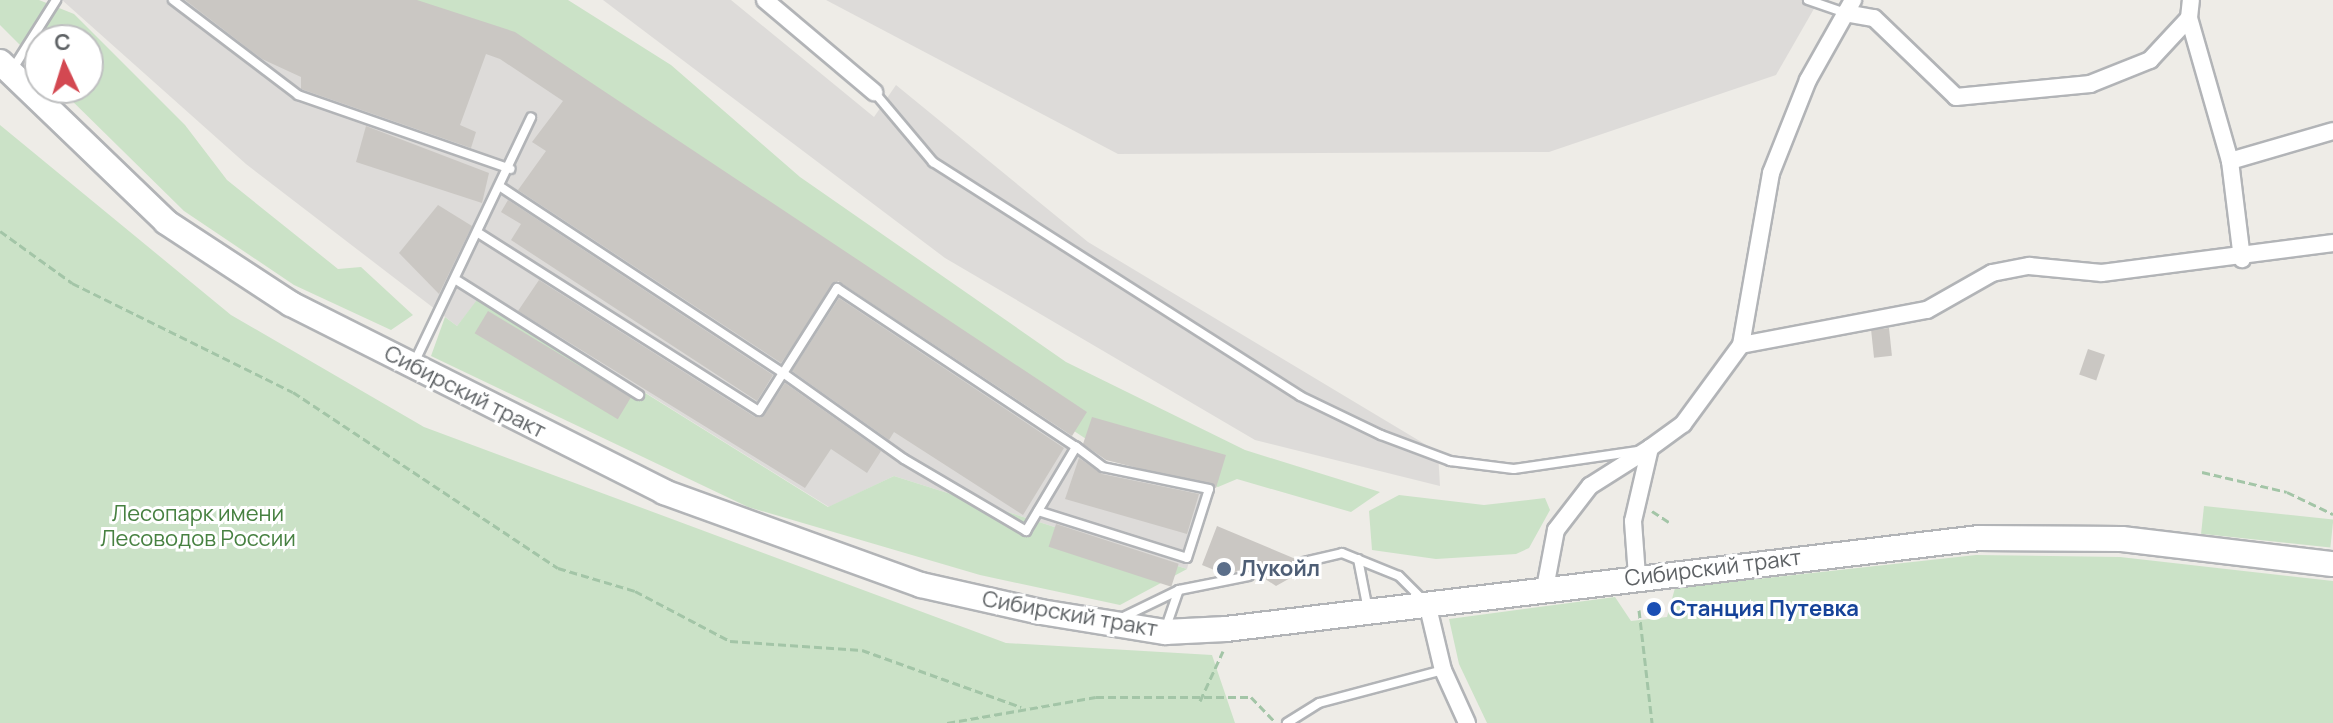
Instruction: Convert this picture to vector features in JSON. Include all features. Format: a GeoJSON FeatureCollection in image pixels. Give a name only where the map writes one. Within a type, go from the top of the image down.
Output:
{"type":"FeatureCollection","features":[{"type":"Feature","properties":{"kind":"main road","name":"Сибирский тракт"},"geometry":{"type":"LineString","coordinates":[[5,67],[201,248],[413,365],[664,492],[921,585],[1109,625],[1165,632],[1226,629],[1637,576],[1979,538],[2122,539],[2333,564]]}},
{"type":"Feature","properties":{"kind":"street"},"geometry":{"type":"LineString","coordinates":[[765,0],[874,92]]}},
{"type":"Feature","properties":{"kind":"street"},"geometry":{"type":"LineString","coordinates":[[2191,0],[2189,18],[2230,161],[2242,259]]}},
{"type":"Feature","properties":{"kind":"street"},"geometry":{"type":"LineString","coordinates":[[1545,588],[1545,565],[1564,519],[1590,486],[1683,424],[1741,345],[1771,173],[1849,6],[1874,18],[1956,97],[2090,84],[2150,60],[2189,18]]}},
{"type":"Feature","properties":{"kind":"street"},"geometry":{"type":"LineString","coordinates":[[2230,161],[2333,131]]}},
{"type":"Feature","properties":{"kind":"street"},"geometry":{"type":"LineString","coordinates":[[1741,345],[1927,310],[1992,273],[2029,266],[2102,273],[2242,259],[2333,243]]}},
{"type":"Feature","properties":{"kind":"street"},"geometry":{"type":"LineString","coordinates":[[1637,576],[1633,521],[1650,448]]}},
{"type":"Feature","properties":{"kind":"street"},"geometry":{"type":"LineString","coordinates":[[1427,603],[1443,670],[1467,723]]}},
{"type":"Feature","properties":{"kind":"lane"},"geometry":{"type":"LineString","coordinates":[[5,67],[56,0]]}},
{"type":"Feature","properties":{"kind":"lane"},"geometry":{"type":"LineString","coordinates":[[173,0],[298,95],[510,169]]}},
{"type":"Feature","properties":{"kind":"lane"},"geometry":{"type":"LineString","coordinates":[[1808,0],[1849,6]]}},
{"type":"Feature","properties":{"kind":"lane"},"geometry":{"type":"LineString","coordinates":[[874,92],[933,162],[1274,380],[1381,435],[1450,461],[1514,469],[1650,448]]}},
{"type":"Feature","properties":{"kind":"lane"},"geometry":{"type":"LineString","coordinates":[[413,365],[458,281],[531,118]]}},
{"type":"Feature","properties":{"kind":"lane"},"geometry":{"type":"LineString","coordinates":[[502,188],[783,373],[904,459],[1026,531],[1076,447]]}},
{"type":"Feature","properties":{"kind":"lane"},"geometry":{"type":"LineString","coordinates":[[480,234],[759,411],[837,288],[1103,467],[1209,489],[1187,558],[1038,511]]}},
{"type":"Feature","properties":{"kind":"lane"},"geometry":{"type":"LineString","coordinates":[[458,281],[639,395]]}},
{"type":"Feature","properties":{"kind":"lane"},"geometry":{"type":"LineString","coordinates":[[1304,562],[1342,553],[1399,576],[1427,603]]}},
{"type":"Feature","properties":{"kind":"lane"},"geometry":{"type":"LineString","coordinates":[[1358,559],[1368,611]]}},
{"type":"Feature","properties":{"kind":"lane"},"geometry":{"type":"LineString","coordinates":[[1109,625],[1179,590],[1249,576]]}},
{"type":"Feature","properties":{"kind":"lane"},"geometry":{"type":"LineString","coordinates":[[1165,632],[1179,590]]}},
{"type":"Feature","properties":{"kind":"lane"},"geometry":{"type":"LineString","coordinates":[[1287,723],[1319,703],[1443,670]]}},
{"type":"Feature","properties":{"kind":"path"},"geometry":{"type":"LineString","coordinates":[[0,231],[72,283],[293,392],[558,568],[635,591],[730,641],[862,650],[1021,707]]}},
{"type":"Feature","properties":{"kind":"path"},"geometry":{"type":"LineString","coordinates":[[2202,472],[2287,492],[2333,514]]}},
{"type":"Feature","properties":{"kind":"path"},"geometry":{"type":"LineString","coordinates":[[1639,610],[1652,723]]}},
{"type":"Feature","properties":{"kind":"path"},"geometry":{"type":"LineString","coordinates":[[1200,701],[1219,671],[1226,629]]}},
{"type":"Feature","properties":{"kind":"path"},"geometry":{"type":"LineString","coordinates":[[947,723],[1021,707],[1096,697],[1200,701],[1251,697],[1276,723]]}},
{"type":"Feature","properties":{"kind":"shaded area"},"geometry":{"type":"Polygon","coordinates":[[[62,0],[389,0],[522,61],[1103,467],[1209,489],[1187,569],[894,476],[829,507],[484,292],[457,326],[246,164],[104,37],[104,24],[89,24],[62,0]]]}},
{"type":"Feature","properties":{"kind":"shaded area"},"geometry":{"type":"Polygon","coordinates":[[[603,0],[731,0],[874,117],[896,85],[1088,242],[1438,452],[1440,486],[1255,440],[945,258],[603,0]]]}},
{"type":"Feature","properties":{"kind":"shaded area"},"geometry":{"type":"Polygon","coordinates":[[[826,0],[1819,0],[1776,75],[1549,152],[1118,154],[826,0]]]}},
{"type":"Feature","properties":{"kind":"green space"},"geometry":{"type":"Polygon","coordinates":[[[0,0],[39,0],[74,14],[84,24],[24,24],[24,49],[0,25],[0,0]]]}},
{"type":"Feature","properties":{"kind":"green space"},"geometry":{"type":"Polygon","coordinates":[[[399,0],[568,0],[671,65],[800,177],[1066,362],[1245,450],[1380,492],[1351,512],[1237,479],[1218,487],[1121,462],[866,294],[556,73],[399,0]]]}},
{"type":"Feature","properties":{"kind":"green space"},"geometry":{"type":"Polygon","coordinates":[[[104,44],[185,125],[227,180],[338,269],[361,267],[413,315],[391,330],[294,285],[184,211],[75,104],[104,104],[104,44]]]}},
{"type":"Feature","properties":{"kind":"green space","name":"Лесопарк имени Лесоводов России"},"geometry":{"type":"Polygon","coordinates":[[[0,125],[231,315],[424,427],[1006,643],[1212,655],[1235,723],[0,723],[0,125]]]}},
{"type":"Feature","properties":{"kind":"green space"},"geometry":{"type":"Polygon","coordinates":[[[483,292],[828,507],[894,476],[1187,569],[1120,605],[980,575],[748,507],[431,356],[445,317],[457,326],[483,292]]]}},
{"type":"Feature","properties":{"kind":"green space"},"geometry":{"type":"Polygon","coordinates":[[[1399,495],[1484,505],[1545,498],[1550,510],[1529,548],[1516,554],[1436,559],[1372,550],[1369,511],[1399,495]]]}},
{"type":"Feature","properties":{"kind":"green space"},"geometry":{"type":"Polygon","coordinates":[[[2204,506],[2333,520],[2330,547],[2201,534],[2204,506]]]}},
{"type":"Feature","properties":{"kind":"green space"},"geometry":{"type":"Polygon","coordinates":[[[1976,555],[2120,557],[2333,581],[2333,723],[1487,723],[1459,664],[1449,619],[1615,597],[1631,621],[1667,617],[1675,588],[1976,555]]]}},
{"type":"Feature","properties":{"kind":"building"},"geometry":{"type":"Polygon","coordinates":[[[185,0],[417,0],[515,32],[1087,412],[1072,436],[838,281],[781,363],[518,190],[546,151],[532,142],[563,101],[500,59],[486,54],[460,125],[476,132],[471,148],[301,89],[301,77],[262,59],[185,0]]]}},
{"type":"Feature","properties":{"kind":"building"},"geometry":{"type":"Polygon","coordinates":[[[366,126],[489,173],[482,203],[356,162],[366,126]]]}},
{"type":"Feature","properties":{"kind":"building"},"geometry":{"type":"Polygon","coordinates":[[[508,200],[773,375],[757,401],[511,240],[521,224],[501,212],[508,200]]]}},
{"type":"Feature","properties":{"kind":"building"},"geometry":{"type":"Polygon","coordinates":[[[438,205],[472,226],[439,294],[399,253],[438,205]]]}},
{"type":"Feature","properties":{"kind":"building"},"geometry":{"type":"Polygon","coordinates":[[[539,280],[755,417],[764,415],[785,383],[881,451],[867,473],[831,449],[805,488],[518,311],[539,280]]]}},
{"type":"Feature","properties":{"kind":"building"},"geometry":{"type":"Polygon","coordinates":[[[839,298],[1064,448],[1023,515],[894,432],[889,440],[792,371],[839,298]]]}},
{"type":"Feature","properties":{"kind":"building"},"geometry":{"type":"Polygon","coordinates":[[[488,311],[631,397],[618,419],[475,333],[488,311]]]}},
{"type":"Feature","properties":{"kind":"building"},"geometry":{"type":"Polygon","coordinates":[[[1889,328],[1892,356],[1874,358],[1871,330],[1889,328]]]}},
{"type":"Feature","properties":{"kind":"building"},"geometry":{"type":"Polygon","coordinates":[[[2088,349],[2105,355],[2096,380],[2079,375],[2088,349]]]}},
{"type":"Feature","properties":{"kind":"building"},"geometry":{"type":"Polygon","coordinates":[[[1092,417],[1226,455],[1216,488],[1106,460],[1083,444],[1092,417]]]}},
{"type":"Feature","properties":{"kind":"building"},"geometry":{"type":"Polygon","coordinates":[[[1079,458],[1102,474],[1199,494],[1187,534],[1065,499],[1079,458]]]}},
{"type":"Feature","properties":{"kind":"building"},"geometry":{"type":"Polygon","coordinates":[[[1056,524],[1179,564],[1171,587],[1049,547],[1056,524]]]}},
{"type":"Feature","properties":{"kind":"building"},"geometry":{"type":"Polygon","coordinates":[[[1217,526],[1298,560],[1301,572],[1276,586],[1250,569],[1224,574],[1202,565],[1217,526]]]}},
{"type":"Feature","properties":{"kind":"place","name":"Лукойл"},"geometry":{"type":"Point","coordinates":[1224,569]}},
{"type":"Feature","properties":{"kind":"place","name":"Станция Путевка"},"geometry":{"type":"Point","coordinates":[1654,609]}}]}
